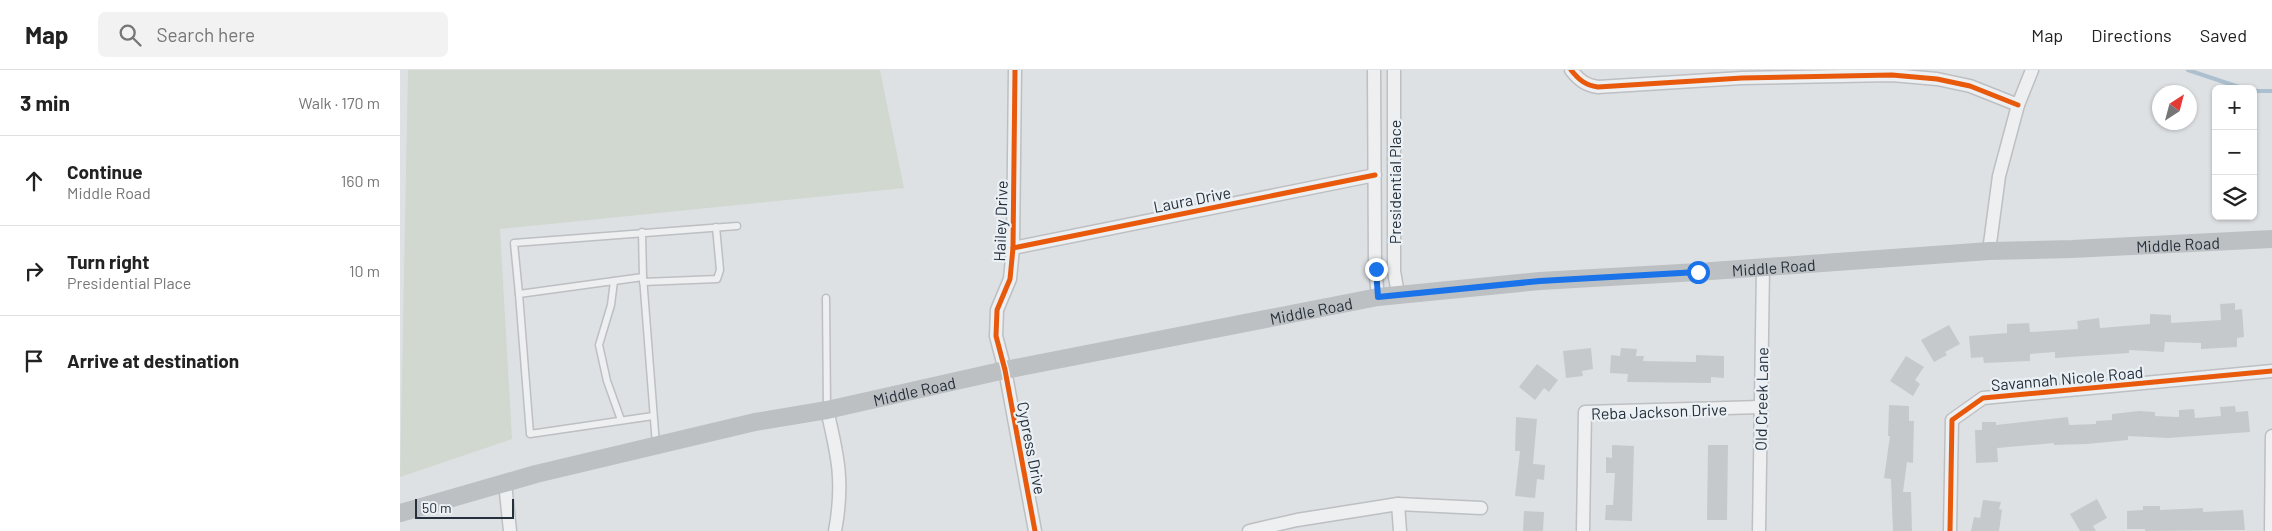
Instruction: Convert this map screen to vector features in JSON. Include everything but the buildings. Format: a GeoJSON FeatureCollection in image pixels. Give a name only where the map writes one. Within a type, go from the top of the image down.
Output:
{"type":"FeatureCollection","features":[{"type":"Feature","properties":{"kind":"main road","name":"Middle Road"},"geometry":{"type":"LineString","coordinates":[[400,513],[536,474],[755,422],[828,410],[1004,370],[1398,294],[1540,281],[1763,268],[1989,251],[2072,249],[2272,239]]}},
{"type":"Feature","properties":{"kind":"street","name":"Hailey Drive"},"geometry":{"type":"LineString","coordinates":[[1004,370],[996,336],[998,310],[1010,279],[1014,248],[1015,70]]}},
{"type":"Feature","properties":{"kind":"street","name":"Presidential Place"},"geometry":{"type":"LineString","coordinates":[[1374,70],[1378,297]]}},
{"type":"Feature","properties":{"kind":"street","name":"Presidential Place"},"geometry":{"type":"LineString","coordinates":[[1394,70],[1394,271],[1398,294]]}},
{"type":"Feature","properties":{"kind":"street"},"geometry":{"type":"LineString","coordinates":[[1571,70],[1578,79],[1588,85],[1598,87],[1742,74],[1892,75],[1937,79],[1970,86],[2018,105]]}},
{"type":"Feature","properties":{"kind":"street"},"geometry":{"type":"LineString","coordinates":[[1989,251],[1999,176],[2018,105],[2032,70]]}},
{"type":"Feature","properties":{"kind":"street","name":"Laura Drive"},"geometry":{"type":"LineString","coordinates":[[1014,248],[1375,175]]}},
{"type":"Feature","properties":{"kind":"street","name":"Old Creek Lane"},"geometry":{"type":"LineString","coordinates":[[1759,531],[1763,268]]}},
{"type":"Feature","properties":{"kind":"street","name":"Cypress Drive"},"geometry":{"type":"LineString","coordinates":[[1004,370],[1035,531]]}},
{"type":"Feature","properties":{"kind":"street","name":"Savannah Nicole Road"},"geometry":{"type":"LineString","coordinates":[[1950,531],[1952,420],[1983,398],[2272,371]]}},
{"type":"Feature","properties":{"kind":"street","name":"Reba Jackson Drive"},"geometry":{"type":"LineString","coordinates":[[1583,531],[1585,412],[1761,408]]}},
{"type":"Feature","properties":{"kind":"street"},"geometry":{"type":"LineString","coordinates":[[828,410],[839,457],[841,483],[835,531]]}},
{"type":"Feature","properties":{"kind":"street"},"geometry":{"type":"LineString","coordinates":[[2271,531],[2272,436]]}},
{"type":"Feature","properties":{"kind":"street"},"geometry":{"type":"LineString","coordinates":[[505,484],[510,531]]}},
{"type":"Feature","properties":{"kind":"street"},"geometry":{"type":"LineString","coordinates":[[1398,504],[1400,531]]}},
{"type":"Feature","properties":{"kind":"street"},"geometry":{"type":"LineString","coordinates":[[1248,531],[1297,520],[1398,504],[1481,508]]}},
{"type":"Feature","properties":{"kind":"lane"},"geometry":{"type":"LineString","coordinates":[[653,416],[530,434],[514,243],[737,226]]}},
{"type":"Feature","properties":{"kind":"lane"},"geometry":{"type":"LineString","coordinates":[[519,294],[614,282],[717,278],[720,270],[716,227]]}},
{"type":"Feature","properties":{"kind":"lane"},"geometry":{"type":"LineString","coordinates":[[642,232],[643,280],[656,446]]}},
{"type":"Feature","properties":{"kind":"lane"},"geometry":{"type":"LineString","coordinates":[[614,282],[612,305],[599,345],[607,381],[621,420]]}},
{"type":"Feature","properties":{"kind":"lane"},"geometry":{"type":"LineString","coordinates":[[826,298],[828,410]]}},
{"type":"Feature","properties":{"kind":"shaded area"},"geometry":{"type":"Polygon","coordinates":[[[408,70],[880,70],[904,188],[500,229],[512,439],[400,477],[408,70]]]}},
{"type":"Feature","properties":{"kind":"waterway"},"geometry":{"type":"LineString","coordinates":[[2188,70],[2233,85]]}},
{"type":"Feature","properties":{"kind":"waterway"},"geometry":{"type":"LineString","coordinates":[[2257,91],[2272,91]]}},
{"type":"Feature","properties":{"kind":"cycle path"},"geometry":{"type":"LineString","coordinates":[[1015,70],[1013,248],[1010,279],[997,310],[996,336],[1005,370],[1035,531]]}},
{"type":"Feature","properties":{"kind":"cycle path"},"geometry":{"type":"LineString","coordinates":[[1571,70],[1583,82],[1598,87],[1742,78],[1892,75],[1937,79],[1970,86],[2018,105]]}},
{"type":"Feature","properties":{"kind":"cycle path"},"geometry":{"type":"LineString","coordinates":[[1013,248],[1375,175]]}},
{"type":"Feature","properties":{"kind":"cycle path"},"geometry":{"type":"LineString","coordinates":[[1950,531],[1952,420],[1983,398],[2272,371]]}},
{"type":"Feature","properties":{"kind":"route"},"geometry":{"type":"LineString","coordinates":[[1376,269],[1378,297],[1540,281],[1698,272]]}}]}
